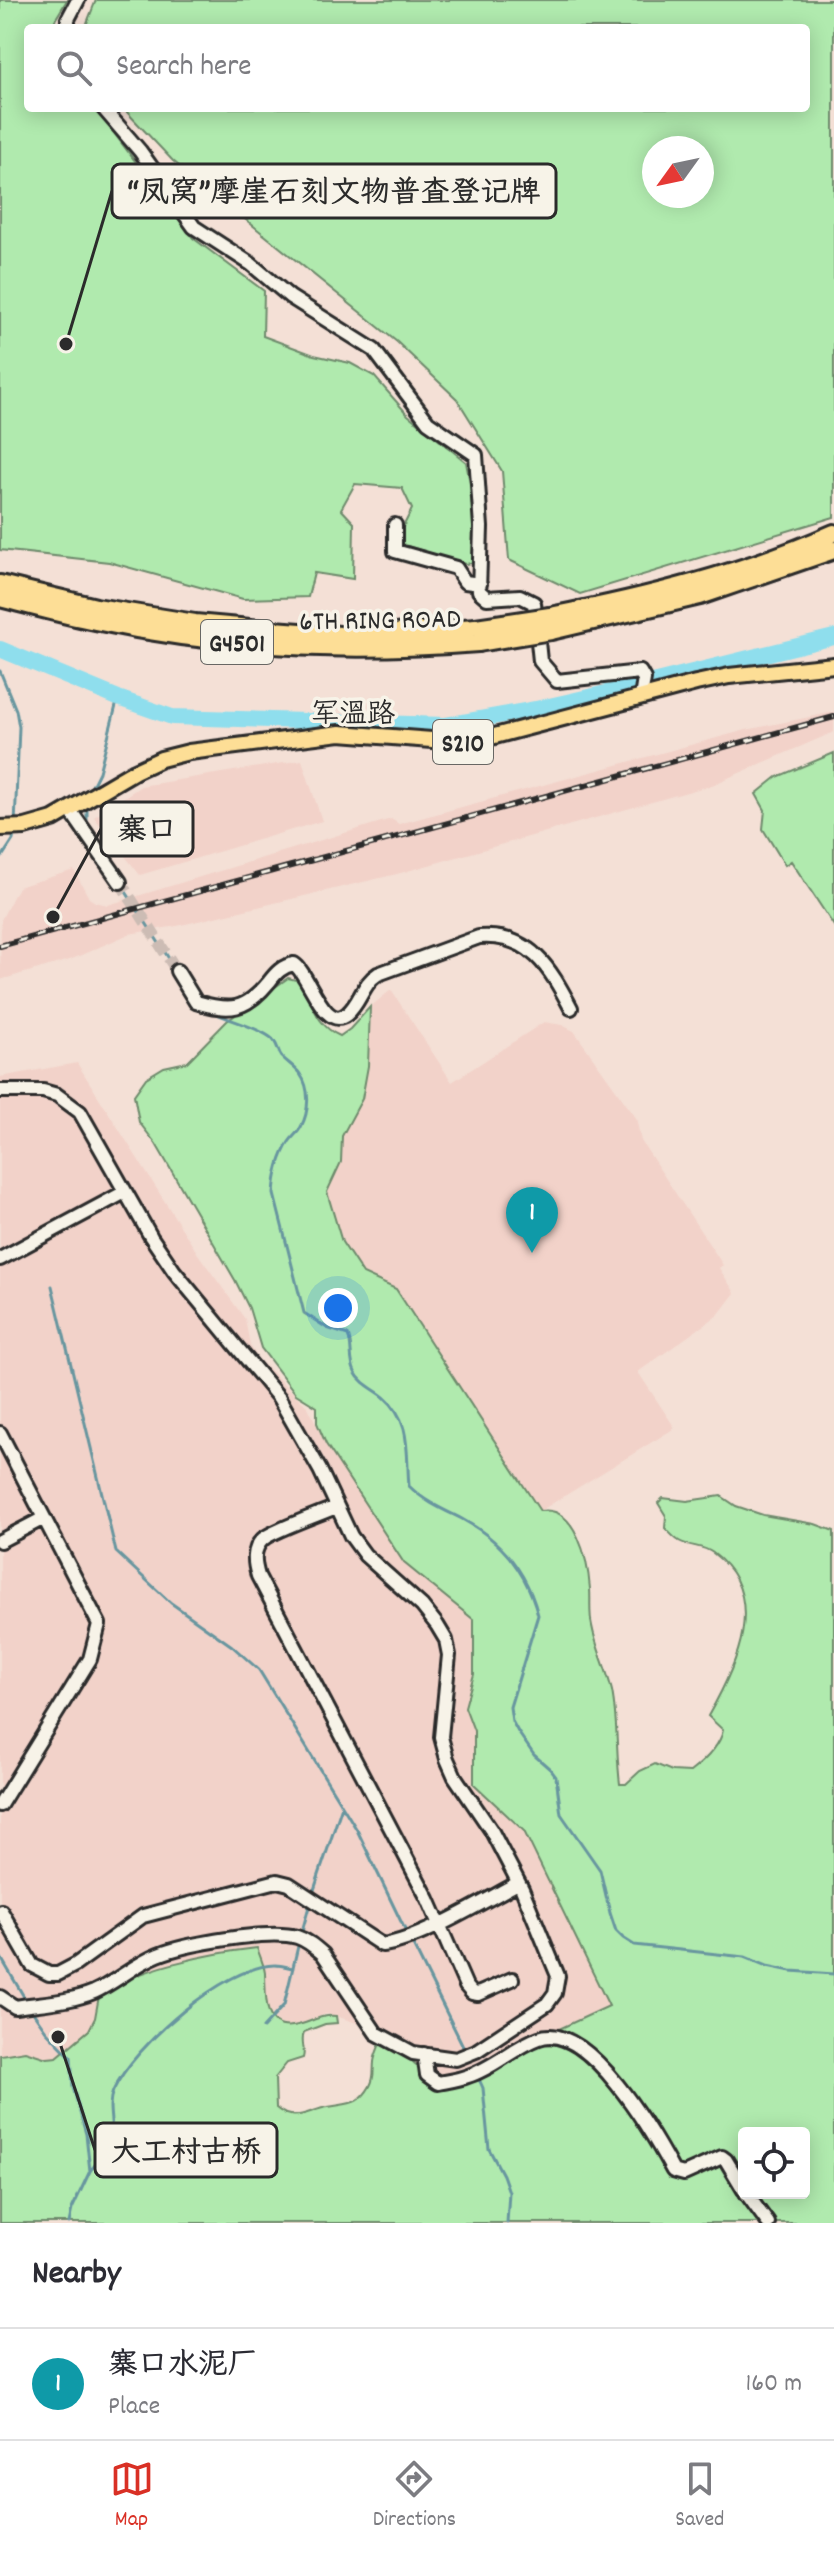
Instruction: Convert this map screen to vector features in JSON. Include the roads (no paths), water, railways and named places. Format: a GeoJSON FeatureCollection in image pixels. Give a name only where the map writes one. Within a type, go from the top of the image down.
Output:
{"type":"FeatureCollection","features":[{"type":"Feature","properties":{"kind":"highway","name":"G4501"},"geometry":{"type":"LineString","coordinates":[[551,624],[758,563],[834,533]]}},
{"type":"Feature","properties":{"kind":"highway","name":"G4501"},"geometry":{"type":"LineString","coordinates":[[477,635],[700,596],[834,550]]}},
{"type":"Feature","properties":{"kind":"highway","name":"6TH RING ROAD"},"geometry":{"type":"LineString","coordinates":[[0,584],[96,607],[195,623],[353,636],[477,635]]}},
{"type":"Feature","properties":{"kind":"highway","name":"6TH RING ROAD"},"geometry":{"type":"LineString","coordinates":[[0,598],[95,621],[194,638],[276,645],[355,649],[477,635]]}},
{"type":"Feature","properties":{"kind":"main road","name":"军温路"},"geometry":{"type":"LineString","coordinates":[[70,810],[148,765],[189,752],[340,733],[458,742],[487,738],[729,676],[834,665]]}},
{"type":"Feature","properties":{"kind":"main road","name":"S210"},"geometry":{"type":"LineString","coordinates":[[0,828],[25,827],[53,819],[70,810]]}},
{"type":"Feature","properties":{"kind":"street"},"geometry":{"type":"LineString","coordinates":[[68,24],[78,0]]}},
{"type":"Feature","properties":{"kind":"street"},"geometry":{"type":"LineString","coordinates":[[106,112],[140,151],[194,227],[251,264],[290,297],[374,350],[428,422],[476,455],[481,527],[479,591],[487,598],[520,596],[534,603],[540,661],[557,681],[640,672],[644,679],[641,698]]}},
{"type":"Feature","properties":{"kind":"street"},"geometry":{"type":"LineString","coordinates":[[395,525],[395,551],[456,568],[465,582],[480,584]]}},
{"type":"Feature","properties":{"kind":"street"},"geometry":{"type":"LineString","coordinates":[[70,810],[120,882]]}},
{"type":"Feature","properties":{"kind":"street"},"geometry":{"type":"LineString","coordinates":[[177,971],[196,1002],[218,1009],[232,1009],[247,1003],[280,970],[294,964],[302,968],[324,1011],[339,1018],[347,1014],[365,984],[378,974],[479,937],[494,936],[525,945],[554,975],[571,1008]]}},
{"type":"Feature","properties":{"kind":"street"},"geometry":{"type":"LineString","coordinates":[[0,1091],[43,1091],[73,1104],[174,1271],[279,1398],[320,1470],[351,1536],[365,1555],[422,1606],[446,1640],[448,1678],[441,1737],[447,1759],[455,1777],[491,1830],[518,1883],[558,1976],[555,1993],[547,2004],[474,2052],[442,2059],[413,2053],[376,2033],[323,1954],[300,1939],[273,1936],[223,1940],[159,1954],[94,1992],[15,2007],[0,1997]]}},
{"type":"Feature","properties":{"kind":"street"},"geometry":{"type":"LineString","coordinates":[[0,1259],[125,1192]]}},
{"type":"Feature","properties":{"kind":"street"},"geometry":{"type":"LineString","coordinates":[[0,1433],[98,1618],[99,1631],[90,1659],[0,1805]]}},
{"type":"Feature","properties":{"kind":"street"},"geometry":{"type":"LineString","coordinates":[[336,1507],[264,1539],[255,1552],[253,1562],[258,1576],[439,1923],[466,1986],[472,1993],[512,1979]]}},
{"type":"Feature","properties":{"kind":"street"},"geometry":{"type":"LineString","coordinates":[[0,1541],[44,1518]]}},
{"type":"Feature","properties":{"kind":"street"},"geometry":{"type":"LineString","coordinates":[[1,1911],[32,1965],[49,1974],[58,1974],[143,1916],[277,1881],[304,1894],[382,1945],[419,1933],[518,1883]]}},
{"type":"Feature","properties":{"kind":"street"},"geometry":{"type":"LineString","coordinates":[[424,2054],[427,2075],[438,2083],[469,2076],[542,2037],[559,2036],[596,2059],[643,2118],[673,2171],[684,2174],[722,2157],[738,2179]]}},
{"type":"Feature","properties":{"kind":"street"},"geometry":{"type":"LineString","coordinates":[[751,2199],[768,2223]]}},
{"type":"Feature","properties":{"kind":"waterway"},"geometry":{"type":"LineString","coordinates":[[648,683],[834,637]]}},
{"type":"Feature","properties":{"kind":"waterway"},"geometry":{"type":"LineString","coordinates":[[0,649],[172,717],[446,725],[637,686]]}},
{"type":"Feature","properties":{"kind":"waterway"},"geometry":{"type":"LineString","coordinates":[[0,671],[16,710],[19,727],[15,825]]}},
{"type":"Feature","properties":{"kind":"waterway"},"geometry":{"type":"LineString","coordinates":[[90,790],[99,772],[118,698]]}},
{"type":"Feature","properties":{"kind":"waterway"},"geometry":{"type":"LineString","coordinates":[[87,806],[87,826]]}},
{"type":"Feature","properties":{"kind":"waterway"},"geometry":{"type":"LineString","coordinates":[[0,860],[13,840],[14,832]]}},
{"type":"Feature","properties":{"kind":"waterway"},"geometry":{"type":"LineString","coordinates":[[121,884],[175,968]]}},
{"type":"Feature","properties":{"kind":"waterway"},"geometry":{"type":"LineString","coordinates":[[213,1010],[273,1039],[282,1057],[298,1072],[306,1086],[306,1114],[283,1154],[274,1194],[304,1313],[327,1328],[348,1335],[353,1368],[358,1376],[393,1406],[406,1438],[409,1486],[428,1501],[489,1537],[510,1559],[527,1585],[538,1615],[510,1707],[512,1721],[534,1755],[556,1777],[561,1814],[600,1870],[616,1931],[634,1945],[745,1957],[791,1971],[834,1974]]}},
{"type":"Feature","properties":{"kind":"waterway"},"geometry":{"type":"LineString","coordinates":[[52,1286],[116,1552],[171,1603],[232,1646],[259,1670],[357,1830],[407,1934]]}},
{"type":"Feature","properties":{"kind":"waterway"},"geometry":{"type":"LineString","coordinates":[[312,1896],[342,1806]]}},
{"type":"Feature","properties":{"kind":"waterway"},"geometry":{"type":"LineString","coordinates":[[301,1935],[310,1903]]}},
{"type":"Feature","properties":{"kind":"waterway"},"geometry":{"type":"LineString","coordinates":[[411,1941],[466,2052]]}},
{"type":"Feature","properties":{"kind":"waterway"},"geometry":{"type":"LineString","coordinates":[[263,2028],[284,2005],[299,1942]]}},
{"type":"Feature","properties":{"kind":"waterway"},"geometry":{"type":"LineString","coordinates":[[0,1956],[27,2002]]}},
{"type":"Feature","properties":{"kind":"waterway"},"geometry":{"type":"LineString","coordinates":[[90,2171],[111,2140],[110,2103],[113,2091],[124,2073],[160,2032],[207,1993],[231,1978],[275,1965],[293,1968]]}},
{"type":"Feature","properties":{"kind":"waterway"},"geometry":{"type":"LineString","coordinates":[[30,2008],[46,2031],[71,2057],[73,2087],[86,2134],[90,2171],[72,2209],[69,2223]]}},
{"type":"Feature","properties":{"kind":"waterway"},"geometry":{"type":"LineString","coordinates":[[478,2077],[483,2088],[489,2149],[509,2192],[507,2223]]}},
{"type":"Feature","properties":{"kind":"tunnel"},"geometry":{"type":"LineString","coordinates":[[120,882],[177,971]]}},
{"type":"Feature","properties":{"kind":"railway"},"geometry":{"type":"LineString","coordinates":[[0,946],[834,717]]}},
{"type":"Feature","properties":{"kind":"place","name":"“凤窝”摩崖石刻文物普查登记牌"},"geometry":{"type":"Point","coordinates":[66,344]}},
{"type":"Feature","properties":{"kind":"place","name":"寨口"},"geometry":{"type":"Point","coordinates":[53,917]}},
{"type":"Feature","properties":{"kind":"place","name":"寨口水泥厂"},"geometry":{"type":"Point","coordinates":[532,1253]}},
{"type":"Feature","properties":{"kind":"place","name":"大工村古桥"},"geometry":{"type":"Point","coordinates":[58,2037]}}]}
